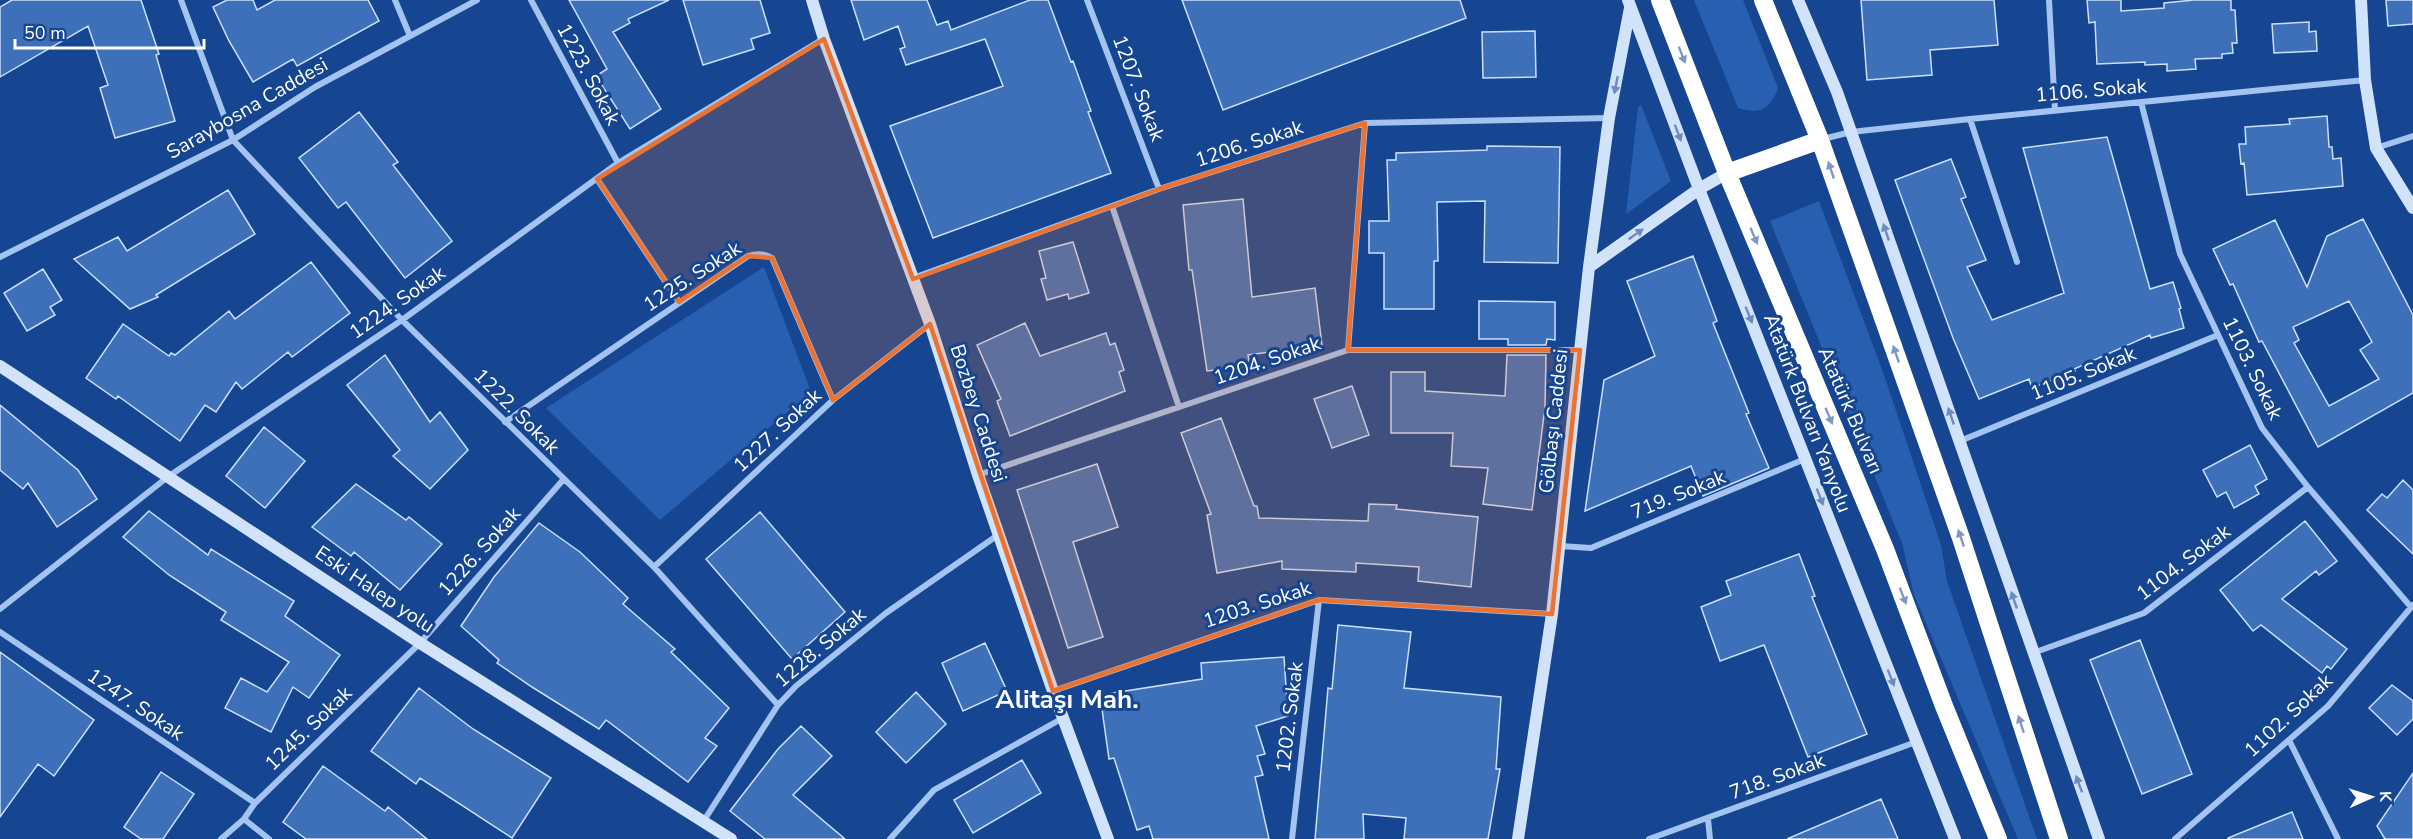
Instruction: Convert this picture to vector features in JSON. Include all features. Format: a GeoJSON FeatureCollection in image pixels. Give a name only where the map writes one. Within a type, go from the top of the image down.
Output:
{"type":"FeatureCollection","features":[{"type":"Feature","properties":{"kind":"highway","name":"Atatürk Bulvarı"},"geometry":{"type":"LineString","coordinates":[[1660,0],[1727,173],[1885,549],[1944,706],[1998,839]]}},
{"type":"Feature","properties":{"kind":"highway"},"geometry":{"type":"LineString","coordinates":[[1763,0],[1820,140],[1960,538],[2059,839]]}},
{"type":"Feature","properties":{"kind":"highway"},"geometry":{"type":"LineString","coordinates":[[1727,173],[1820,140]]}},
{"type":"Feature","properties":{"kind":"street"},"geometry":{"type":"LineString","coordinates":[[181,0],[233,140]]}},
{"type":"Feature","properties":{"kind":"street"},"geometry":{"type":"LineString","coordinates":[[395,0],[410,36]]}},
{"type":"Feature","properties":{"kind":"street","name":"Saraybosna Caddesi"},"geometry":{"type":"LineString","coordinates":[[0,258],[233,140],[315,87],[477,0]]}},
{"type":"Feature","properties":{"kind":"street","name":"1223. Sokak"},"geometry":{"type":"LineString","coordinates":[[531,0],[618,163]]}},
{"type":"Feature","properties":{"kind":"street","name":"Bozbey Caddesi"},"geometry":{"type":"LineString","coordinates":[[812,0],[824,39],[930,324],[978,476],[1053,691],[1108,839]]}},
{"type":"Feature","properties":{"kind":"street","name":"1207. Sokak"},"geometry":{"type":"LineString","coordinates":[[1087,0],[1159,189]]}},
{"type":"Feature","properties":{"kind":"street"},"geometry":{"type":"LineString","coordinates":[[1798,0],[1837,92],[1960,441],[2032,654],[2099,839]]}},
{"type":"Feature","properties":{"kind":"street"},"geometry":{"type":"LineString","coordinates":[[2049,0],[2055,110]]}},
{"type":"Feature","properties":{"kind":"street"},"geometry":{"type":"LineString","coordinates":[[2361,0],[2365,80],[2376,148],[2413,208]]}},
{"type":"Feature","properties":{"kind":"street","name":"Gölbaşı Caddesi"},"geometry":{"type":"LineString","coordinates":[[1518,839],[1552,614],[1589,267],[1629,3]]}},
{"type":"Feature","properties":{"kind":"street","name":"Atatürk Bulvarı Yanyolu"},"geometry":{"type":"LineString","coordinates":[[1629,3],[1699,189],[1955,839]]}},
{"type":"Feature","properties":{"kind":"street","name":"1224. Sokak"},"geometry":{"type":"LineString","coordinates":[[0,609],[168,476],[402,320],[618,163],[824,39]]}},
{"type":"Feature","properties":{"kind":"street","name":"1106. Sokak"},"geometry":{"type":"LineString","coordinates":[[1820,140],[1851,132],[2365,80]]}},
{"type":"Feature","properties":{"kind":"street","name":"1103. Sokak"},"geometry":{"type":"LineString","coordinates":[[2141,102],[2180,254],[2262,428],[2308,487],[2412,606]]}},
{"type":"Feature","properties":{"kind":"street","name":"1206. Sokak"},"geometry":{"type":"LineString","coordinates":[[913,279],[1159,189],[1365,123],[1610,118]]}},
{"type":"Feature","properties":{"kind":"street"},"geometry":{"type":"LineString","coordinates":[[1970,119],[2017,262]]}},
{"type":"Feature","properties":{"kind":"street"},"geometry":{"type":"LineString","coordinates":[[1348,350],[1365,123]]}},
{"type":"Feature","properties":{"kind":"street"},"geometry":{"type":"LineString","coordinates":[[2376,148],[2413,136]]}},
{"type":"Feature","properties":{"kind":"street","name":"1222. Sokak"},"geometry":{"type":"LineString","coordinates":[[233,140],[402,320],[654,567],[777,705]]}},
{"type":"Feature","properties":{"kind":"street"},"geometry":{"type":"LineString","coordinates":[[1589,267],[1699,189],[1727,173]]}},
{"type":"Feature","properties":{"kind":"street"},"geometry":{"type":"LineString","coordinates":[[597,179],[679,303]]}},
{"type":"Feature","properties":{"kind":"street"},"geometry":{"type":"LineString","coordinates":[[1112,206],[1179,407]]}},
{"type":"Feature","properties":{"kind":"street","name":"1225. Sokak"},"geometry":{"type":"LineString","coordinates":[[505,422],[748,256],[761,254],[772,258],[833,400]]}},
{"type":"Feature","properties":{"kind":"street","name":"1227. Sokak"},"geometry":{"type":"LineString","coordinates":[[654,567],[833,400],[930,324]]}},
{"type":"Feature","properties":{"kind":"street","name":"1105. Sokak"},"geometry":{"type":"LineString","coordinates":[[1960,441],[2218,335]]}},
{"type":"Feature","properties":{"kind":"street","name":"1204. Sokak"},"geometry":{"type":"LineString","coordinates":[[978,476],[1348,350],[1580,350]]}},
{"type":"Feature","properties":{"kind":"street","name":"Eski Halep yolu"},"geometry":{"type":"LineString","coordinates":[[0,366],[420,643],[731,839]]}},
{"type":"Feature","properties":{"kind":"street","name":"719. Sokak"},"geometry":{"type":"LineString","coordinates":[[1560,546],[1591,548],[1805,459]]}},
{"type":"Feature","properties":{"kind":"street","name":"1226. Sokak"},"geometry":{"type":"LineString","coordinates":[[420,643],[563,480]]}},
{"type":"Feature","properties":{"kind":"street","name":"1104. Sokak"},"geometry":{"type":"LineString","coordinates":[[2032,654],[2144,613],[2308,487]]}},
{"type":"Feature","properties":{"kind":"street","name":"1228. Sokak"},"geometry":{"type":"LineString","coordinates":[[704,822],[777,705],[796,686],[886,613],[999,535]]}},
{"type":"Feature","properties":{"kind":"street","name":"1203. Sokak"},"geometry":{"type":"LineString","coordinates":[[1053,691],[1319,600],[1552,614]]}},
{"type":"Feature","properties":{"kind":"street","name":"1202. Sokak"},"geometry":{"type":"LineString","coordinates":[[1292,839],[1319,600]]}},
{"type":"Feature","properties":{"kind":"street","name":"1102. Sokak"},"geometry":{"type":"LineString","coordinates":[[2175,839],[2328,706],[2412,606]]}},
{"type":"Feature","properties":{"kind":"street","name":"1247. Sokak"},"geometry":{"type":"LineString","coordinates":[[0,632],[255,803]]}},
{"type":"Feature","properties":{"kind":"street","name":"1245. Sokak"},"geometry":{"type":"LineString","coordinates":[[221,839],[244,819],[255,803],[420,643]]}},
{"type":"Feature","properties":{"kind":"street"},"geometry":{"type":"LineString","coordinates":[[890,839],[934,790],[1063,718]]}},
{"type":"Feature","properties":{"kind":"street"},"geometry":{"type":"LineString","coordinates":[[2289,740],[2338,839]]}},
{"type":"Feature","properties":{"kind":"street","name":"718. Sokak"},"geometry":{"type":"LineString","coordinates":[[1649,839],[1916,742]]}},
{"type":"Feature","properties":{"kind":"street"},"geometry":{"type":"LineString","coordinates":[[244,819],[269,839]]}},
{"type":"Feature","properties":{"kind":"street"},"geometry":{"type":"LineString","coordinates":[[1708,819],[1710,839]]}},
{"type":"Feature","properties":{"kind":"highlighted area"},"geometry":{"type":"Polygon","coordinates":[[[824,39],[913,279],[1159,189],[1365,123],[1348,350],[1580,350],[1552,614],[1319,600],[1053,691],[930,324],[833,400],[772,258],[748,256],[679,302],[597,179],[824,39]]]}},
{"type":"Feature","properties":{"kind":"shaded area"},"geometry":{"type":"Polygon","coordinates":[[[1694,0],[1743,0],[1778,88],[1772,101],[1763,109],[1752,111],[1738,108],[1694,0]]]}},
{"type":"Feature","properties":{"kind":"shaded area"},"geometry":{"type":"Polygon","coordinates":[[[1641,105],[1671,181],[1626,214],[1638,107],[1641,105]]]}},
{"type":"Feature","properties":{"kind":"shaded area"},"geometry":{"type":"Polygon","coordinates":[[[1819,201],[1884,375],[1941,545],[1947,581],[2037,839],[2018,839],[1914,595],[1902,543],[1770,221],[1819,201]]]}},
{"type":"Feature","properties":{"kind":"shaded area"},"geometry":{"type":"Polygon","coordinates":[[[764,267],[811,392],[660,520],[546,408],[764,267]]]}},
{"type":"Feature","properties":{"kind":"building"},"geometry":{"type":"Polygon","coordinates":[[[12,0],[141,0],[159,54],[156,55],[175,121],[115,138],[100,88],[108,85],[88,26],[0,77],[0,7],[12,0]]]}},
{"type":"Feature","properties":{"kind":"building"},"geometry":{"type":"Polygon","coordinates":[[[227,0],[253,0],[257,10],[275,0],[368,0],[379,21],[297,66],[293,59],[253,82],[229,41],[213,7],[227,0]]]}},
{"type":"Feature","properties":{"kind":"building"},"geometry":{"type":"Polygon","coordinates":[[[569,0],[669,0],[628,19],[630,23],[613,32],[661,109],[630,129],[596,76],[607,69],[569,0]]]}},
{"type":"Feature","properties":{"kind":"building"},"geometry":{"type":"Polygon","coordinates":[[[683,0],[760,0],[770,33],[751,39],[754,49],[703,65],[683,0]]]}},
{"type":"Feature","properties":{"kind":"building"},"geometry":{"type":"Polygon","coordinates":[[[851,0],[927,0],[937,25],[948,21],[951,30],[1030,0],[1048,0],[1071,62],[1073,61],[1091,111],[1088,112],[1111,173],[933,238],[890,126],[1003,86],[985,39],[906,65],[900,49],[905,47],[898,26],[864,40],[851,0]]]}},
{"type":"Feature","properties":{"kind":"building"},"geometry":{"type":"Polygon","coordinates":[[[1182,0],[1460,0],[1466,18],[1223,110],[1182,0]]]}},
{"type":"Feature","properties":{"kind":"building"},"geometry":{"type":"Polygon","coordinates":[[[1861,0],[1994,0],[1998,45],[1930,50],[1932,75],[1867,80],[1861,0]]]}},
{"type":"Feature","properties":{"kind":"building"},"geometry":{"type":"Polygon","coordinates":[[[2087,0],[2121,0],[2121,11],[2164,8],[2164,3],[2194,0],[2231,0],[2231,10],[2235,10],[2237,43],[2232,43],[2233,53],[2222,54],[2222,58],[2195,59],[2196,69],[2167,71],[2167,64],[2145,65],[2145,62],[2097,64],[2095,22],[2089,23],[2087,0]]]}},
{"type":"Feature","properties":{"kind":"building"},"geometry":{"type":"Polygon","coordinates":[[[2386,0],[2413,0],[2413,24],[2388,26],[2386,0]]]}},
{"type":"Feature","properties":{"kind":"building"},"geometry":{"type":"Polygon","coordinates":[[[2309,22],[2309,32],[2316,31],[2317,51],[2274,53],[2272,24],[2309,22]]]}},
{"type":"Feature","properties":{"kind":"building"},"geometry":{"type":"Polygon","coordinates":[[[1535,31],[1536,77],[1483,78],[1482,32],[1535,31]]]}},
{"type":"Feature","properties":{"kind":"building"},"geometry":{"type":"Polygon","coordinates":[[[359,112],[398,162],[393,165],[452,241],[405,278],[346,202],[338,208],[299,158],[359,112]]]}},
{"type":"Feature","properties":{"kind":"building"},"geometry":{"type":"Polygon","coordinates":[[[2327,116],[2329,147],[2332,147],[2333,159],[2341,158],[2343,186],[2247,195],[2244,163],[2241,164],[2239,144],[2246,144],[2245,127],[2290,124],[2289,119],[2327,116]]]}},
{"type":"Feature","properties":{"kind":"building"},"geometry":{"type":"Polygon","coordinates":[[[2107,137],[2150,289],[2173,282],[2184,328],[2151,338],[2150,335],[2074,369],[2075,371],[2032,388],[2029,379],[1979,399],[1953,338],[1895,180],[1951,159],[1966,197],[1961,199],[1986,260],[1967,267],[1992,320],[2064,293],[2023,148],[2107,137]]]}},
{"type":"Feature","properties":{"kind":"building"},"geometry":{"type":"Polygon","coordinates":[[[1487,146],[1560,147],[1558,263],[1484,262],[1485,201],[1437,202],[1438,261],[1434,261],[1434,309],[1384,309],[1384,253],[1369,253],[1369,221],[1389,221],[1387,160],[1396,160],[1396,153],[1487,150],[1487,146]]]}},
{"type":"Feature","properties":{"kind":"building"},"geometry":{"type":"Polygon","coordinates":[[[228,190],[255,234],[156,295],[158,297],[130,309],[74,259],[118,237],[127,251],[228,190]]]}},
{"type":"Feature","properties":{"kind":"building"},"geometry":{"type":"Polygon","coordinates":[[[1243,199],[1252,297],[1315,288],[1322,345],[1248,355],[1250,366],[1207,371],[1192,270],[1189,270],[1183,205],[1243,199]]]}},
{"type":"Feature","properties":{"kind":"building"},"geometry":{"type":"Polygon","coordinates":[[[2363,219],[2413,315],[2413,393],[2318,447],[2262,341],[2259,342],[2233,284],[2230,285],[2213,249],[2275,220],[2307,287],[2327,236],[2363,219]],[[2349,301],[2293,327],[2299,340],[2294,343],[2329,406],[2379,379],[2360,350],[2372,342],[2349,301]]]}},
{"type":"Feature","properties":{"kind":"building"},"geometry":{"type":"Polygon","coordinates":[[[1073,242],[1089,293],[1069,299],[1068,294],[1047,300],[1041,279],[1046,278],[1039,251],[1073,242]]]}},
{"type":"Feature","properties":{"kind":"building"},"geometry":{"type":"Polygon","coordinates":[[[1693,256],[1717,321],[1713,323],[1749,413],[1746,414],[1769,468],[1703,496],[1691,466],[1585,511],[1604,380],[1655,356],[1627,281],[1693,256]]]}},
{"type":"Feature","properties":{"kind":"building"},"geometry":{"type":"Polygon","coordinates":[[[311,262],[350,313],[292,357],[288,352],[242,389],[236,382],[216,412],[205,405],[180,441],[118,396],[116,399],[86,378],[123,324],[169,356],[171,353],[175,355],[229,311],[235,319],[311,262]]]}},
{"type":"Feature","properties":{"kind":"building"},"geometry":{"type":"Polygon","coordinates":[[[43,269],[62,300],[50,307],[55,315],[27,331],[4,293],[43,269]]]}},
{"type":"Feature","properties":{"kind":"building"},"geometry":{"type":"Polygon","coordinates":[[[1479,301],[1555,302],[1555,340],[1547,339],[1546,345],[1508,345],[1508,339],[1479,339],[1479,301]]]}},
{"type":"Feature","properties":{"kind":"building"},"geometry":{"type":"Polygon","coordinates":[[[1025,323],[1040,356],[1106,333],[1110,345],[1115,343],[1124,370],[1119,372],[1125,391],[1010,436],[997,401],[1001,399],[977,345],[1025,323]]]}},
{"type":"Feature","properties":{"kind":"building"},"geometry":{"type":"Polygon","coordinates":[[[385,355],[430,422],[440,412],[468,450],[430,489],[393,456],[400,450],[347,385],[385,355]]]}},
{"type":"Feature","properties":{"kind":"building"},"geometry":{"type":"Polygon","coordinates":[[[1507,355],[1546,355],[1545,407],[1532,510],[1483,504],[1488,468],[1451,466],[1453,433],[1391,433],[1391,372],[1425,372],[1425,391],[1505,396],[1507,355]]]}},
{"type":"Feature","properties":{"kind":"building"},"geometry":{"type":"Polygon","coordinates":[[[1352,386],[1369,435],[1332,448],[1314,399],[1352,386]]]}},
{"type":"Feature","properties":{"kind":"building"},"geometry":{"type":"Polygon","coordinates":[[[0,405],[78,470],[97,499],[57,527],[28,483],[23,489],[0,470],[0,405]]]}},
{"type":"Feature","properties":{"kind":"building"},"geometry":{"type":"Polygon","coordinates":[[[1221,418],[1254,506],[1257,506],[1259,518],[1368,521],[1369,504],[1397,505],[1396,509],[1478,517],[1471,587],[1418,581],[1419,567],[1356,563],[1356,572],[1282,569],[1282,561],[1217,573],[1207,515],[1211,514],[1181,433],[1221,418]]]}},
{"type":"Feature","properties":{"kind":"building"},"geometry":{"type":"Polygon","coordinates":[[[264,427],[305,461],[265,508],[226,476],[264,427]]]}},
{"type":"Feature","properties":{"kind":"building"},"geometry":{"type":"Polygon","coordinates":[[[2250,445],[2267,479],[2255,486],[2259,494],[2234,508],[2226,492],[2217,497],[2203,470],[2250,445]]]}},
{"type":"Feature","properties":{"kind":"building"},"geometry":{"type":"Polygon","coordinates":[[[1097,464],[1118,527],[1073,542],[1103,637],[1068,648],[1017,490],[1097,464]]]}},
{"type":"Feature","properties":{"kind":"building"},"geometry":{"type":"Polygon","coordinates":[[[2403,480],[2413,490],[2413,554],[2367,510],[2382,494],[2387,498],[2403,480]]]}},
{"type":"Feature","properties":{"kind":"building"},"geometry":{"type":"Polygon","coordinates":[[[356,484],[406,520],[409,517],[442,544],[400,590],[354,552],[351,556],[312,527],[356,484]]]}},
{"type":"Feature","properties":{"kind":"building"},"geometry":{"type":"Polygon","coordinates":[[[149,511],[208,555],[211,549],[294,601],[285,616],[340,655],[309,698],[293,687],[271,732],[225,708],[241,678],[267,692],[289,662],[221,620],[226,612],[169,575],[123,537],[149,511]]]}},
{"type":"Feature","properties":{"kind":"building"},"geometry":{"type":"Polygon","coordinates":[[[760,512],[845,612],[792,659],[706,559],[760,512]]]}},
{"type":"Feature","properties":{"kind":"building"},"geometry":{"type":"Polygon","coordinates":[[[2305,521],[2337,561],[2319,575],[2316,571],[2282,599],[2347,649],[2331,669],[2327,666],[2322,673],[2261,625],[2253,631],[2220,590],[2305,521]]]}},
{"type":"Feature","properties":{"kind":"building"},"geometry":{"type":"Polygon","coordinates":[[[539,523],[580,552],[628,598],[623,604],[675,649],[671,652],[729,708],[705,738],[717,746],[688,782],[606,720],[599,729],[497,663],[499,660],[461,626],[494,577],[539,523]]]}},
{"type":"Feature","properties":{"kind":"building"},"geometry":{"type":"Polygon","coordinates":[[[1799,554],[1815,596],[1812,597],[1867,734],[1808,757],[1764,645],[1720,661],[1701,607],[1731,595],[1726,581],[1799,554]]]}},
{"type":"Feature","properties":{"kind":"building"},"geometry":{"type":"Polygon","coordinates":[[[1338,625],[1411,632],[1404,688],[1501,697],[1496,769],[1500,769],[1488,839],[1404,839],[1406,818],[1363,814],[1364,839],[1315,839],[1328,688],[1332,689],[1338,625]]]}},
{"type":"Feature","properties":{"kind":"building"},"geometry":{"type":"Polygon","coordinates":[[[2140,640],[2192,774],[2142,794],[2090,660],[2140,640]]]}},
{"type":"Feature","properties":{"kind":"building"},"geometry":{"type":"Polygon","coordinates":[[[985,643],[1007,691],[963,711],[942,663],[985,643]]]}},
{"type":"Feature","properties":{"kind":"building"},"geometry":{"type":"Polygon","coordinates":[[[0,652],[94,720],[54,776],[38,764],[0,817],[0,652]]]}},
{"type":"Feature","properties":{"kind":"building"},"geometry":{"type":"Polygon","coordinates":[[[1284,657],[1288,716],[1256,726],[1265,754],[1257,756],[1263,775],[1255,777],[1269,839],[1153,839],[1149,826],[1137,830],[1114,758],[1109,759],[1100,695],[1202,679],[1201,663],[1284,657]]]}},
{"type":"Feature","properties":{"kind":"building"},"geometry":{"type":"Polygon","coordinates":[[[2392,685],[2413,701],[2413,719],[2397,735],[2369,708],[2392,685]]]}},
{"type":"Feature","properties":{"kind":"building"},"geometry":{"type":"Polygon","coordinates":[[[419,688],[473,729],[551,778],[512,838],[420,778],[416,784],[371,751],[419,688]]]}},
{"type":"Feature","properties":{"kind":"building"},"geometry":{"type":"Polygon","coordinates":[[[916,692],[946,724],[906,763],[876,732],[916,692]]]}},
{"type":"Feature","properties":{"kind":"building"},"geometry":{"type":"Polygon","coordinates":[[[801,726],[832,756],[793,795],[845,839],[765,839],[730,811],[778,749],[801,726]]]}},
{"type":"Feature","properties":{"kind":"building"},"geometry":{"type":"Polygon","coordinates":[[[1022,760],[1041,793],[973,833],[954,800],[1022,760]]]}},
{"type":"Feature","properties":{"kind":"building"},"geometry":{"type":"Polygon","coordinates":[[[323,766],[385,811],[388,807],[427,839],[306,839],[283,822],[323,766]]]}},
{"type":"Feature","properties":{"kind":"building"},"geometry":{"type":"Polygon","coordinates":[[[161,772],[194,794],[163,839],[141,839],[124,827],[161,772]]]}},
{"type":"Feature","properties":{"kind":"building"},"geometry":{"type":"Polygon","coordinates":[[[2413,773],[2413,839],[2385,839],[2377,826],[2413,773]]]}},
{"type":"Feature","properties":{"kind":"building"},"geometry":{"type":"Polygon","coordinates":[[[1881,799],[1898,839],[1787,839],[1881,799]]]}},
{"type":"Feature","properties":{"kind":"building"},"geometry":{"type":"Polygon","coordinates":[[[2292,812],[2303,839],[2228,839],[2228,838],[2292,812]]]}},
{"type":"Feature","properties":{"kind":"district","name":"Alitaşı Mah."},"geometry":{"type":"Point","coordinates":[1067,699]}}]}
